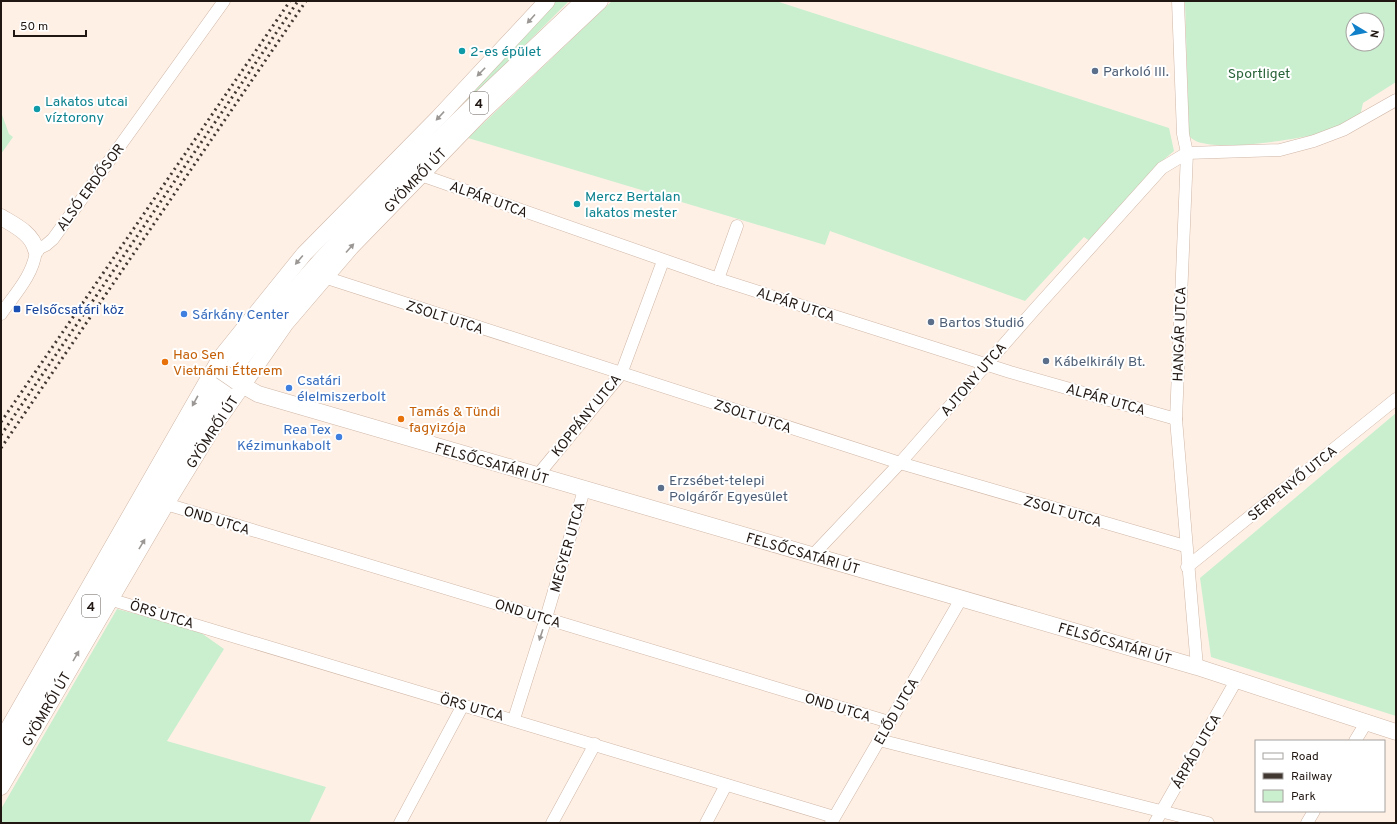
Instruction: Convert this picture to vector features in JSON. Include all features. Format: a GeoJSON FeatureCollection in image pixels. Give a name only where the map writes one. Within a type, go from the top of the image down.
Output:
{"type":"FeatureCollection","features":[{"type":"Feature","properties":{"kind":"main road","name":"4"},"geometry":{"type":"LineString","coordinates":[[1,763],[218,391],[251,343],[352,227],[585,1]]}},
{"type":"Feature","properties":{"kind":"street","name":"ALSÓ ERDŐSOR"},"geometry":{"type":"LineString","coordinates":[[36,250],[46,245],[53,239],[224,1]]}},
{"type":"Feature","properties":{"kind":"street","name":"GYÖMRŐI ÚT"},"geometry":{"type":"LineString","coordinates":[[1,741],[218,369],[261,306],[304,254],[439,117],[547,1]]}},
{"type":"Feature","properties":{"kind":"street","name":"GYÖMRŐI ÚT"},"geometry":{"type":"LineString","coordinates":[[1,787],[109,599],[212,428],[240,384],[286,323],[324,277],[421,174],[479,115],[600,1]]}},
{"type":"Feature","properties":{"kind":"street","name":"HANGÁR UTCA"},"geometry":{"type":"LineString","coordinates":[[1178,1],[1183,134],[1187,153],[1176,419],[1185,546],[1197,667]]}},
{"type":"Feature","properties":{"kind":"street"},"geometry":{"type":"LineString","coordinates":[[1187,153],[1262,152],[1291,148],[1314,142],[1344,130],[1396,100]]}},
{"type":"Feature","properties":{"kind":"street","name":"AJTONY UTCA"},"geometry":{"type":"LineString","coordinates":[[812,556],[900,463],[986,364],[1162,168],[1187,153]]}},
{"type":"Feature","properties":{"kind":"street","name":"ALPÁR UTCA"},"geometry":{"type":"LineString","coordinates":[[421,174],[663,261],[986,364],[1176,419]]}},
{"type":"Feature","properties":{"kind":"street"},"geometry":{"type":"LineString","coordinates":[[1,217],[28,235],[34,243],[36,250],[35,261],[31,271],[1,314]]}},
{"type":"Feature","properties":{"kind":"street"},"geometry":{"type":"LineString","coordinates":[[718,278],[737,226]]}},
{"type":"Feature","properties":{"kind":"street","name":"KOPPÁNY UTCA"},"geometry":{"type":"LineString","coordinates":[[538,476],[621,374],[663,261]]}},
{"type":"Feature","properties":{"kind":"street","name":"ZSOLT UTCA"},"geometry":{"type":"LineString","coordinates":[[324,277],[900,463],[1185,546]]}},
{"type":"Feature","properties":{"kind":"street","name":"FELSŐCSATÁRI ÚT"},"geometry":{"type":"LineString","coordinates":[[218,369],[258,394],[1197,667],[1396,732]]}},
{"type":"Feature","properties":{"kind":"street","name":"SERPENYŐ UTCA"},"geometry":{"type":"LineString","coordinates":[[1187,567],[1396,399]]}},
{"type":"Feature","properties":{"kind":"street","name":"MEGYER UTCA"},"geometry":{"type":"LineString","coordinates":[[514,719],[584,490]]}},
{"type":"Feature","properties":{"kind":"street","name":"OND UTCA"},"geometry":{"type":"LineString","coordinates":[[166,504],[889,722]]}},
{"type":"Feature","properties":{"kind":"street","name":"ÖRS UTCA"},"geometry":{"type":"LineString","coordinates":[[109,599],[514,719],[726,785],[832,820]]}},
{"type":"Feature","properties":{"kind":"street","name":"ELŐD UTCA"},"geometry":{"type":"LineString","coordinates":[[832,820],[961,599]]}},
{"type":"Feature","properties":{"kind":"street","name":"ÁRPÁD UTCA"},"geometry":{"type":"LineString","coordinates":[[1155,823],[1237,679]]}},
{"type":"Feature","properties":{"kind":"street"},"geometry":{"type":"LineString","coordinates":[[400,823],[463,705]]}},
{"type":"Feature","properties":{"kind":"street"},"geometry":{"type":"LineString","coordinates":[[1356,740],[1366,723]]}},
{"type":"Feature","properties":{"kind":"street","name":"OND UTCA"},"geometry":{"type":"LineString","coordinates":[[879,740],[1208,823]]}},
{"type":"Feature","properties":{"kind":"street"},"geometry":{"type":"LineString","coordinates":[[552,823],[595,744]]}},
{"type":"Feature","properties":{"kind":"street"},"geometry":{"type":"LineString","coordinates":[[706,823],[726,785]]}},
{"type":"Feature","properties":{"kind":"street"},"geometry":{"type":"LineString","coordinates":[[1307,823],[1313,812]]}},
{"type":"Feature","properties":{"kind":"green space"},"geometry":{"type":"Polygon","coordinates":[[[553,1],[569,1],[467,103],[465,102],[553,1]]]}},
{"type":"Feature","properties":{"kind":"green space"},"geometry":{"type":"Polygon","coordinates":[[[612,1],[776,1],[1169,128],[1174,151],[1162,161],[1091,242],[1084,237],[1025,301],[830,231],[825,245],[468,138],[612,1]]]}},
{"type":"Feature","properties":{"kind":"green space","name":"Sportliget"},"geometry":{"type":"Polygon","coordinates":[[[1185,1],[1396,1],[1396,82],[1363,103],[1360,116],[1330,131],[1297,138],[1253,144],[1231,145],[1212,145],[1197,141],[1189,135],[1185,1]]]}},
{"type":"Feature","properties":{"kind":"green space"},"geometry":{"type":"Polygon","coordinates":[[[1,112],[9,134],[13,137],[1,154],[1,112]]]}},
{"type":"Feature","properties":{"kind":"green space"},"geometry":{"type":"Polygon","coordinates":[[[1396,413],[1396,716],[1211,657],[1200,578],[1396,413]]]}},
{"type":"Feature","properties":{"kind":"green space"},"geometry":{"type":"Polygon","coordinates":[[[117,609],[197,630],[224,649],[167,741],[326,787],[309,823],[1,823],[1,809],[117,609]]]}},
{"type":"Feature","properties":{"kind":"railway"},"geometry":{"type":"LineString","coordinates":[[1,422],[290,1]]}},
{"type":"Feature","properties":{"kind":"railway"},"geometry":{"type":"LineString","coordinates":[[1,435],[298,1]]}},
{"type":"Feature","properties":{"kind":"railway"},"geometry":{"type":"LineString","coordinates":[[1,448],[306,1]]}},
{"type":"Feature","properties":{"kind":"place","name":"2-es épület"},"geometry":{"type":"Point","coordinates":[462,51]}},
{"type":"Feature","properties":{"kind":"place","name":"Parkoló III."},"geometry":{"type":"Point","coordinates":[1095,71]}},
{"type":"Feature","properties":{"kind":"place","name":"Lakatos utcai víztorony"},"geometry":{"type":"Point","coordinates":[37,109]}},
{"type":"Feature","properties":{"kind":"place","name":"Mercz Bertalan lakatos mester"},"geometry":{"type":"Point","coordinates":[577,204]}},
{"type":"Feature","properties":{"kind":"place","name":"Felsőcsatári köz"},"geometry":{"type":"Point","coordinates":[17,309]}},
{"type":"Feature","properties":{"kind":"place","name":"Sárkány Center"},"geometry":{"type":"Point","coordinates":[184,314]}},
{"type":"Feature","properties":{"kind":"place","name":"Bartos Studió"},"geometry":{"type":"Point","coordinates":[931,322]}},
{"type":"Feature","properties":{"kind":"place","name":"Kábelkirály Bt."},"geometry":{"type":"Point","coordinates":[1046,361]}},
{"type":"Feature","properties":{"kind":"place","name":"Hao Sen Vietnámi Étterem"},"geometry":{"type":"Point","coordinates":[165,362]}},
{"type":"Feature","properties":{"kind":"place","name":"Csatári élelmiszerbolt"},"geometry":{"type":"Point","coordinates":[289,388]}},
{"type":"Feature","properties":{"kind":"place","name":"Tamás & Tündi fagyizója"},"geometry":{"type":"Point","coordinates":[401,419]}},
{"type":"Feature","properties":{"kind":"place","name":"Rea Tex Kézimunkabolt"},"geometry":{"type":"Point","coordinates":[339,437]}},
{"type":"Feature","properties":{"kind":"place","name":"Erzsébet-telepi Polgárőr Egyesület"},"geometry":{"type":"Point","coordinates":[661,488]}}]}
